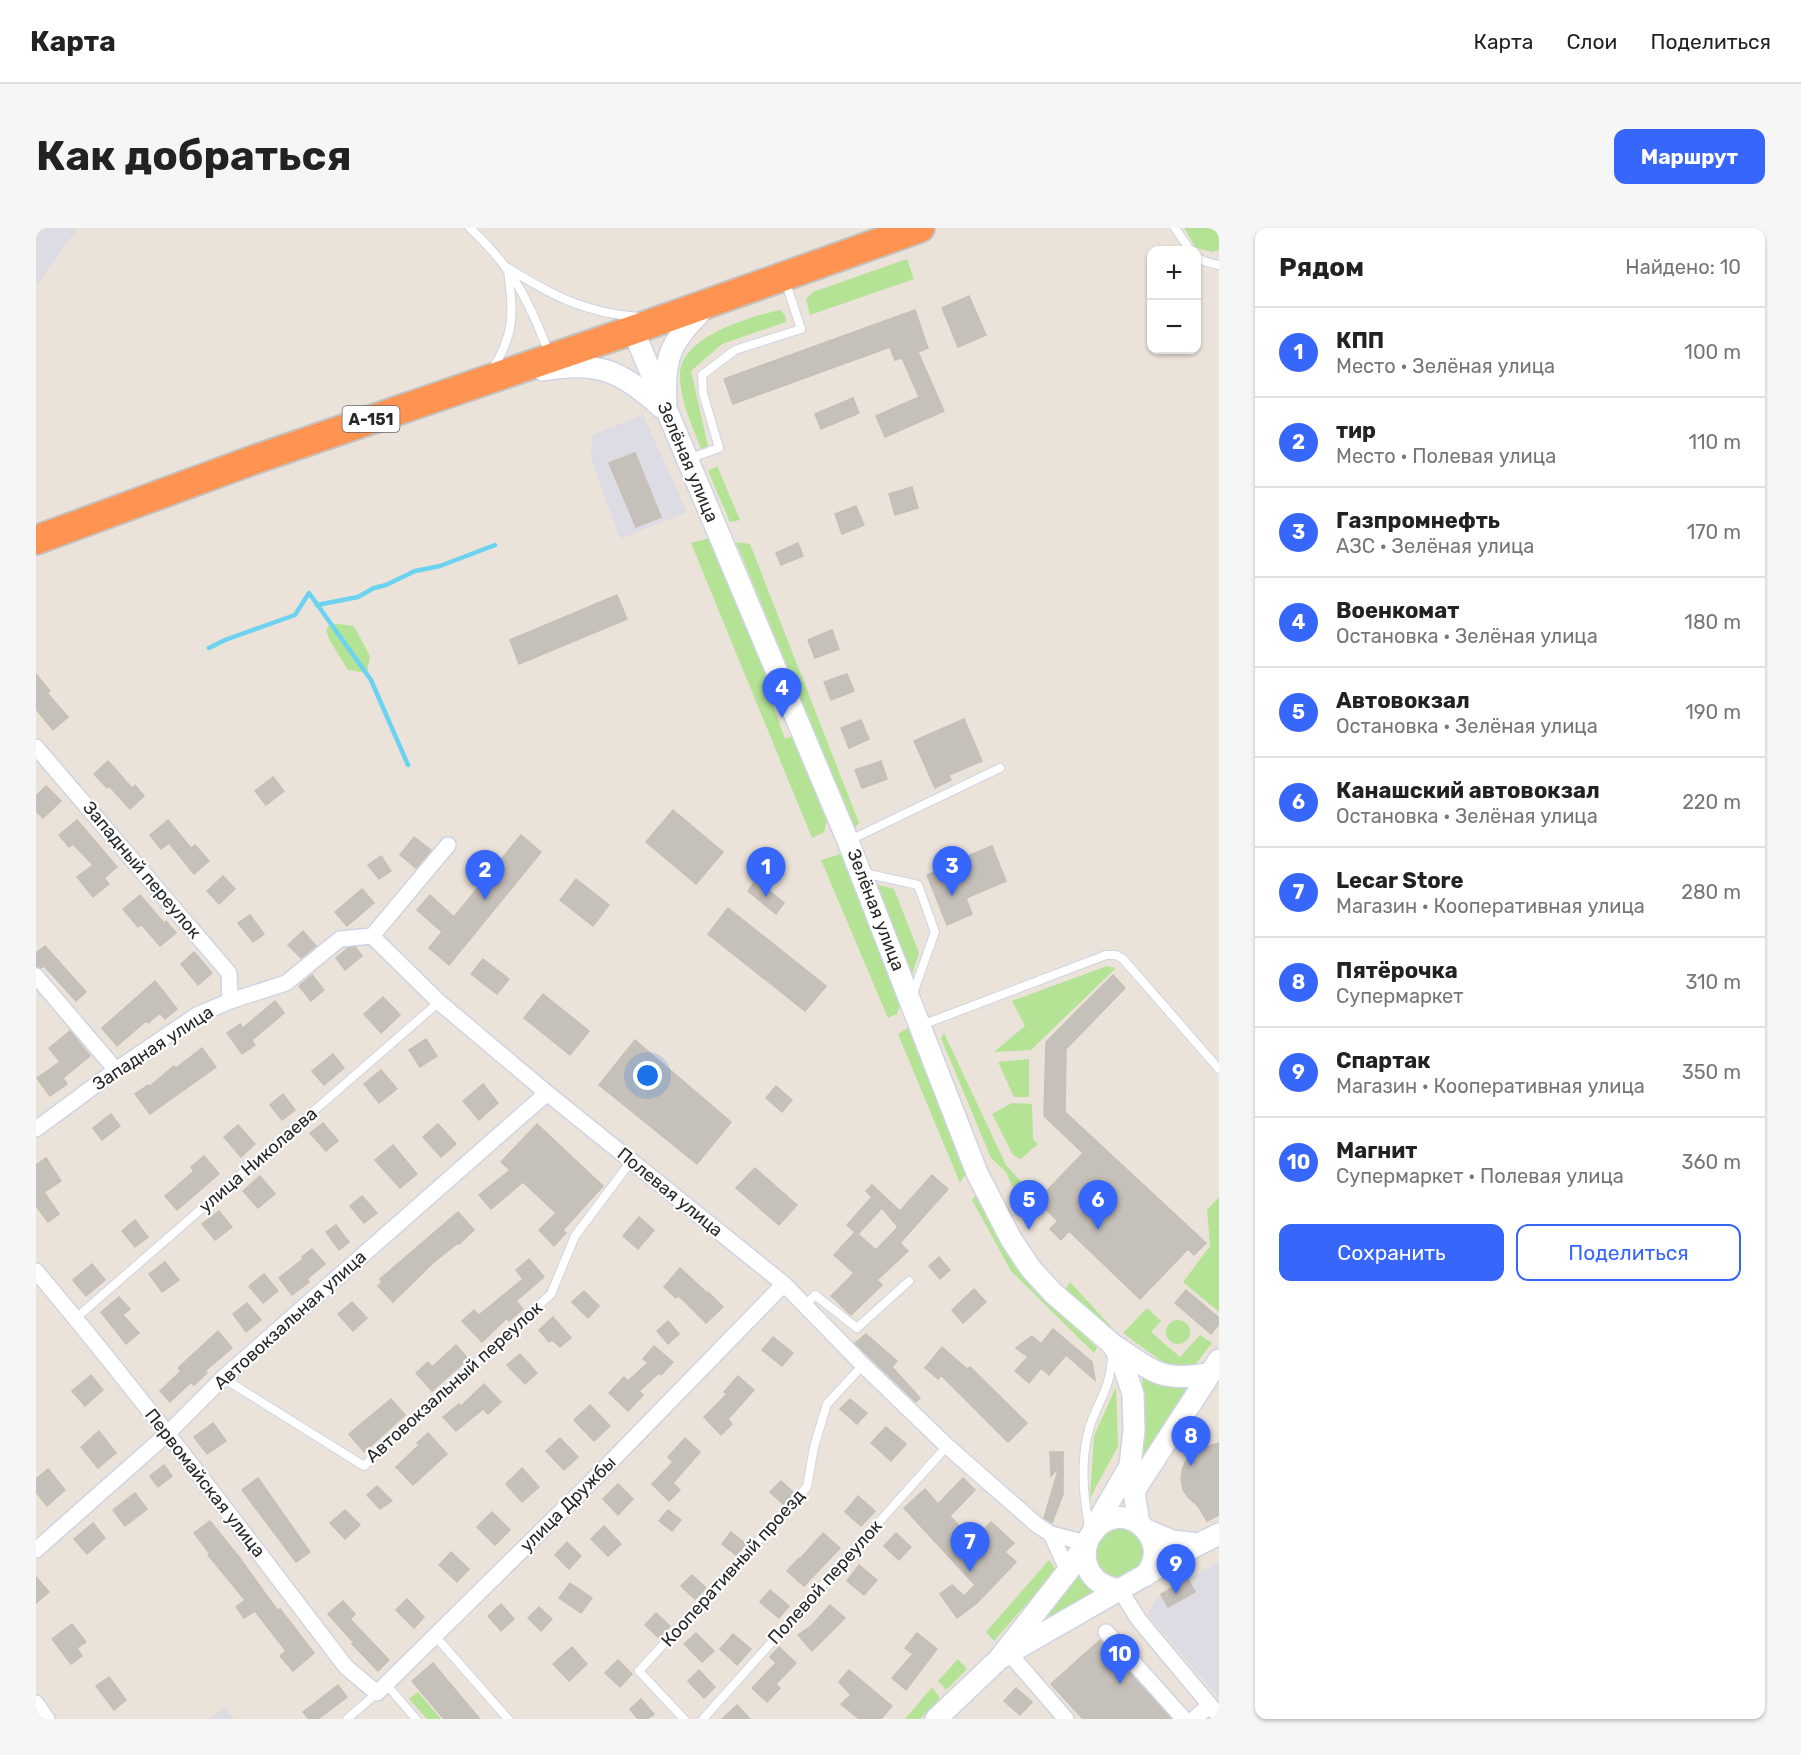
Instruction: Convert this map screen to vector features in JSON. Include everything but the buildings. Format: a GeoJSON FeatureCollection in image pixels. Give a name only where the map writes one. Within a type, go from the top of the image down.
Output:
{"type":"FeatureCollection","features":[{"type":"Feature","properties":{"kind":"highway","name":"А-151"},"geometry":{"type":"LineString","coordinates":[[36,540],[256,459],[633,330],[920,228]]}},
{"type":"Feature","properties":{"kind":"main road"},"geometry":{"type":"LineString","coordinates":[[666,411],[666,363],[671,348],[681,332],[709,303]]}},
{"type":"Feature","properties":{"kind":"main road","name":"Зелёная улица"},"geometry":{"type":"LineString","coordinates":[[633,330],[848,841],[977,1173],[1011,1239],[1031,1269],[1053,1293],[1112,1344],[1120,1358],[1133,1394],[1134,1430],[1130,1466],[1143,1527]]}},
{"type":"Feature","properties":{"kind":"main road"},"geometry":{"type":"LineString","coordinates":[[486,380],[563,366],[587,366],[625,377],[666,411]]}},
{"type":"Feature","properties":{"kind":"main road"},"geometry":{"type":"LineString","coordinates":[[1112,1344],[1165,1376],[1178,1377],[1216,1371]]}},
{"type":"Feature","properties":{"kind":"main road"},"geometry":{"type":"LineString","coordinates":[[1134,1491],[1216,1371]]}},
{"type":"Feature","properties":{"kind":"main road","name":"Зелёная улица"},"geometry":{"type":"LineString","coordinates":[[1004,1656],[1068,1571],[1130,1466]]}},
{"type":"Feature","properties":{"kind":"main road"},"geometry":{"type":"LineString","coordinates":[[1120,1590],[1109,1587],[1092,1575],[1087,1565],[1089,1538],[1099,1525],[1116,1518],[1133,1520],[1172,1541],[1199,1544]]}},
{"type":"Feature","properties":{"kind":"main road"},"geometry":{"type":"LineString","coordinates":[[1143,1527],[1151,1538],[1154,1555],[1153,1564],[1145,1576]]}},
{"type":"Feature","properties":{"kind":"main road"},"geometry":{"type":"LineString","coordinates":[[936,1719],[1004,1656],[1219,1534]]}},
{"type":"Feature","properties":{"kind":"street","name":"Западный переулок"},"geometry":{"type":"LineString","coordinates":[[36,747],[229,973],[230,1001]]}},
{"type":"Feature","properties":{"kind":"street"},"geometry":{"type":"LineString","coordinates":[[372,936],[448,845]]}},
{"type":"Feature","properties":{"kind":"street","name":"Западная улица"},"geometry":{"type":"LineString","coordinates":[[36,1129],[116,1070],[197,1015],[230,1001],[286,983],[340,939],[372,936]]}},
{"type":"Feature","properties":{"kind":"street","name":"Полевая улица"},"geometry":{"type":"LineString","coordinates":[[372,936],[439,1002],[547,1093],[784,1284],[947,1446],[1037,1525],[1051,1534],[1089,1538]]}},
{"type":"Feature","properties":{"kind":"street"},"geometry":{"type":"LineString","coordinates":[[36,976],[116,1070]]}},
{"type":"Feature","properties":{"kind":"street","name":"Автовокзальная улица"},"geometry":{"type":"LineString","coordinates":[[36,1550],[167,1434],[223,1378],[547,1093]]}},
{"type":"Feature","properties":{"kind":"street","name":"Первомайская улица"},"geometry":{"type":"LineString","coordinates":[[36,1271],[167,1434],[346,1667],[382,1689]]}},
{"type":"Feature","properties":{"kind":"street","name":"улица Дружбы"},"geometry":{"type":"LineString","coordinates":[[382,1689],[784,1284]]}},
{"type":"Feature","properties":{"kind":"street","name":"Полевая улица"},"geometry":{"type":"LineString","coordinates":[[1051,1534],[1068,1571]]}},
{"type":"Feature","properties":{"kind":"street"},"geometry":{"type":"LineString","coordinates":[[1120,1590],[1139,1620],[1215,1711],[1194,1719]]}},
{"type":"Feature","properties":{"kind":"street"},"geometry":{"type":"LineString","coordinates":[[1106,1632],[1184,1719]]}},
{"type":"Feature","properties":{"kind":"street"},"geometry":{"type":"LineString","coordinates":[[1004,1656],[1066,1719]]}},
{"type":"Feature","properties":{"kind":"street"},"geometry":{"type":"LineString","coordinates":[[36,1703],[47,1719]]}},
{"type":"Feature","properties":{"kind":"lane"},"geometry":{"type":"LineString","coordinates":[[1175,228],[1187,246]]}},
{"type":"Feature","properties":{"kind":"lane"},"geometry":{"type":"LineString","coordinates":[[475,230],[508,268],[523,292],[550,358]]}},
{"type":"Feature","properties":{"kind":"lane"},"geometry":{"type":"LineString","coordinates":[[1201,259],[1219,265]]}},
{"type":"Feature","properties":{"kind":"lane"},"geometry":{"type":"LineString","coordinates":[[508,268],[541,289],[578,306],[611,315],[664,319]]}},
{"type":"Feature","properties":{"kind":"lane"},"geometry":{"type":"LineString","coordinates":[[486,380],[504,351],[511,331],[512,304],[508,268]]}},
{"type":"Feature","properties":{"kind":"lane"},"geometry":{"type":"LineString","coordinates":[[686,459],[719,448],[702,393],[702,375],[735,350],[801,329],[784,277]]}},
{"type":"Feature","properties":{"kind":"lane"},"geometry":{"type":"LineString","coordinates":[[848,841],[1000,768]]}},
{"type":"Feature","properties":{"kind":"lane"},"geometry":{"type":"LineString","coordinates":[[861,873],[918,885],[935,932],[911,1000]]}},
{"type":"Feature","properties":{"kind":"lane"},"geometry":{"type":"LineString","coordinates":[[921,1025],[1106,956],[1116,955],[1123,959],[1219,1069]]}},
{"type":"Feature","properties":{"kind":"lane","name":"улица Николаева"},"geometry":{"type":"LineString","coordinates":[[76,1318],[439,1002]]}},
{"type":"Feature","properties":{"kind":"lane","name":"Автовокзальный переулок"},"geometry":{"type":"LineString","coordinates":[[223,1378],[364,1466],[551,1294],[575,1236],[632,1160]]}},
{"type":"Feature","properties":{"kind":"lane"},"geometry":{"type":"LineString","coordinates":[[804,1306],[815,1295],[857,1328],[909,1281]]}},
{"type":"Feature","properties":{"kind":"lane"},"geometry":{"type":"LineString","coordinates":[[1089,1538],[1083,1477],[1084,1448],[1108,1386],[1112,1344]]}},
{"type":"Feature","properties":{"kind":"lane","name":"Кооперативный проезд"},"geometry":{"type":"LineString","coordinates":[[684,1719],[639,1671],[807,1487],[813,1447],[828,1404],[863,1365]]}},
{"type":"Feature","properties":{"kind":"lane","name":"Полевой переулок"},"geometry":{"type":"LineString","coordinates":[[703,1719],[947,1446]]}},
{"type":"Feature","properties":{"kind":"lane"},"geometry":{"type":"LineString","coordinates":[[436,1637],[508,1719]]}},
{"type":"Feature","properties":{"kind":"lane"},"geometry":{"type":"LineString","coordinates":[[382,1689],[416,1719]]}},
{"type":"Feature","properties":{"kind":"lane","name":"улица Дружбы"},"geometry":{"type":"LineString","coordinates":[[347,1719],[382,1689]]}},
{"type":"Feature","properties":{"kind":"shaded area"},"geometry":{"type":"Polygon","coordinates":[[[36,228],[78,228],[36,286],[36,228]]]}},
{"type":"Feature","properties":{"kind":"shaded area"},"geometry":{"type":"Polygon","coordinates":[[[643,415],[687,512],[620,539],[591,458],[592,435],[643,415]]]}},
{"type":"Feature","properties":{"kind":"shaded area"},"geometry":{"type":"Polygon","coordinates":[[[1219,1562],[1219,1698],[1148,1615],[1161,1594],[1219,1562]]]}},
{"type":"Feature","properties":{"kind":"shaded area"},"geometry":{"type":"Polygon","coordinates":[[[225,1707],[234,1719],[209,1719],[225,1707]]]}},
{"type":"Feature","properties":{"kind":"green space"},"geometry":{"type":"Polygon","coordinates":[[[1184,228],[1219,228],[1219,250],[1212,252],[1201,249],[1201,246],[1195,246],[1184,228]]]}},
{"type":"Feature","properties":{"kind":"green space"},"geometry":{"type":"Polygon","coordinates":[[[907,259],[914,279],[810,315],[806,299],[813,292],[907,259]]]}},
{"type":"Feature","properties":{"kind":"green space"},"geometry":{"type":"Polygon","coordinates":[[[780,310],[785,315],[786,322],[722,344],[691,371],[708,446],[701,449],[687,412],[680,383],[684,360],[692,349],[720,330],[780,310]]]}},
{"type":"Feature","properties":{"kind":"green space"},"geometry":{"type":"Polygon","coordinates":[[[717,466],[740,520],[730,522],[708,471],[717,466]]]}},
{"type":"Feature","properties":{"kind":"green space"},"geometry":{"type":"Polygon","coordinates":[[[710,538],[782,701],[773,706],[785,739],[795,735],[828,816],[824,832],[812,838],[691,543],[710,538]]]}},
{"type":"Feature","properties":{"kind":"green space"},"geometry":{"type":"Polygon","coordinates":[[[736,542],[750,544],[859,823],[854,829],[736,542]]]}},
{"type":"Feature","properties":{"kind":"green space"},"geometry":{"type":"Polygon","coordinates":[[[330,623],[354,626],[370,656],[367,673],[348,670],[326,631],[330,623]]]}},
{"type":"Feature","properties":{"kind":"green space"},"geometry":{"type":"Polygon","coordinates":[[[840,854],[901,1001],[897,1014],[888,1018],[821,860],[840,854]]]}},
{"type":"Feature","properties":{"kind":"green space"},"geometry":{"type":"Polygon","coordinates":[[[875,884],[894,889],[919,953],[912,974],[875,884]]]}},
{"type":"Feature","properties":{"kind":"green space"},"geometry":{"type":"Polygon","coordinates":[[[1107,966],[1116,968],[1031,1050],[994,1052],[1025,1026],[1012,1001],[1107,966]]]}},
{"type":"Feature","properties":{"kind":"green space"},"geometry":{"type":"Polygon","coordinates":[[[911,1026],[967,1171],[960,1183],[898,1034],[911,1026]]]}},
{"type":"Feature","properties":{"kind":"green space"},"geometry":{"type":"Polygon","coordinates":[[[944,1033],[1006,1165],[1026,1187],[1035,1179],[1039,1184],[1020,1203],[1006,1172],[991,1158],[941,1038],[944,1033]]]}},
{"type":"Feature","properties":{"kind":"green space"},"geometry":{"type":"Polygon","coordinates":[[[1029,1059],[1029,1097],[1014,1097],[998,1062],[1029,1059]]]}},
{"type":"Feature","properties":{"kind":"green space"},"geometry":{"type":"Polygon","coordinates":[[[1012,1103],[1032,1104],[1033,1139],[1038,1144],[1021,1159],[1013,1155],[992,1114],[1012,1103]]]}},
{"type":"Feature","properties":{"kind":"green space"},"geometry":{"type":"Polygon","coordinates":[[[977,1194],[1015,1267],[1097,1348],[1094,1353],[1011,1271],[972,1200],[977,1194]]]}},
{"type":"Feature","properties":{"kind":"green space"},"geometry":{"type":"Polygon","coordinates":[[[1219,1197],[1219,1312],[1183,1282],[1210,1246],[1207,1210],[1219,1197]]]}},
{"type":"Feature","properties":{"kind":"green space"},"geometry":{"type":"Polygon","coordinates":[[[1070,1282],[1115,1331],[1065,1290],[1070,1282]]]}},
{"type":"Feature","properties":{"kind":"green space"},"geometry":{"type":"Polygon","coordinates":[[[1147,1308],[1161,1321],[1151,1332],[1180,1357],[1200,1335],[1212,1343],[1195,1365],[1172,1369],[1123,1333],[1147,1308]]]}},
{"type":"Feature","properties":{"kind":"green space"},"geometry":{"type":"Polygon","coordinates":[[[1178,1320],[1187,1323],[1190,1332],[1187,1341],[1178,1344],[1169,1341],[1166,1332],[1169,1323],[1178,1320]]]}},
{"type":"Feature","properties":{"kind":"green space"},"geometry":{"type":"Polygon","coordinates":[[[1142,1373],[1168,1386],[1194,1387],[1140,1470],[1144,1401],[1142,1373]]]}},
{"type":"Feature","properties":{"kind":"green space"},"geometry":{"type":"Polygon","coordinates":[[[1116,1387],[1118,1446],[1090,1498],[1094,1436],[1116,1387]]]}},
{"type":"Feature","properties":{"kind":"green space"},"geometry":{"type":"Polygon","coordinates":[[[1119,1527],[1129,1529],[1137,1535],[1143,1543],[1145,1553],[1143,1563],[1137,1571],[1129,1577],[1119,1579],[1109,1577],[1101,1571],[1095,1563],[1093,1553],[1095,1543],[1101,1535],[1109,1529],[1119,1527]]]}},
{"type":"Feature","properties":{"kind":"green space"},"geometry":{"type":"Polygon","coordinates":[[[1049,1560],[1056,1570],[994,1641],[986,1632],[1049,1560]]]}},
{"type":"Feature","properties":{"kind":"green space"},"geometry":{"type":"Polygon","coordinates":[[[1081,1566],[1103,1590],[1019,1642],[1081,1566]]]}},
{"type":"Feature","properties":{"kind":"green space"},"geometry":{"type":"Polygon","coordinates":[[[958,1659],[967,1669],[946,1690],[938,1681],[958,1659]]]}},
{"type":"Feature","properties":{"kind":"green space"},"geometry":{"type":"Polygon","coordinates":[[[932,1687],[940,1698],[920,1719],[905,1719],[932,1687]]]}},
{"type":"Feature","properties":{"kind":"green space"},"geometry":{"type":"Polygon","coordinates":[[[418,1692],[441,1719],[427,1719],[409,1699],[418,1692]]]}},
{"type":"Feature","properties":{"kind":"waterway"},"geometry":{"type":"LineString","coordinates":[[317,605],[358,597],[415,571],[440,566],[495,545]]}},
{"type":"Feature","properties":{"kind":"waterway"},"geometry":{"type":"LineString","coordinates":[[209,648],[295,615],[309,593],[371,680],[408,765]]}},
{"type":"Feature","properties":{"kind":"place","name":"Военкомат"},"geometry":{"type":"Point","coordinates":[782,718]}},
{"type":"Feature","properties":{"kind":"place","name":"Газпромнефть"},"geometry":{"type":"Point","coordinates":[952,896]}},
{"type":"Feature","properties":{"kind":"place","name":"КПП"},"geometry":{"type":"Point","coordinates":[766,897]}},
{"type":"Feature","properties":{"kind":"place","name":"тир"},"geometry":{"type":"Point","coordinates":[485,900]}},
{"type":"Feature","properties":{"kind":"place","name":"Автовокзал"},"geometry":{"type":"Point","coordinates":[1029,1230]}},
{"type":"Feature","properties":{"kind":"place","name":"Канашский автовокзал"},"geometry":{"type":"Point","coordinates":[1098,1230]}},
{"type":"Feature","properties":{"kind":"place","name":"Пятёрочка"},"geometry":{"type":"Point","coordinates":[1191,1466]}},
{"type":"Feature","properties":{"kind":"place","name":"Lecar Store"},"geometry":{"type":"Point","coordinates":[970,1572]}},
{"type":"Feature","properties":{"kind":"place","name":"Спартак"},"geometry":{"type":"Point","coordinates":[1176,1594]}},
{"type":"Feature","properties":{"kind":"place","name":"Магнит"},"geometry":{"type":"Point","coordinates":[1120,1684]}}]}
